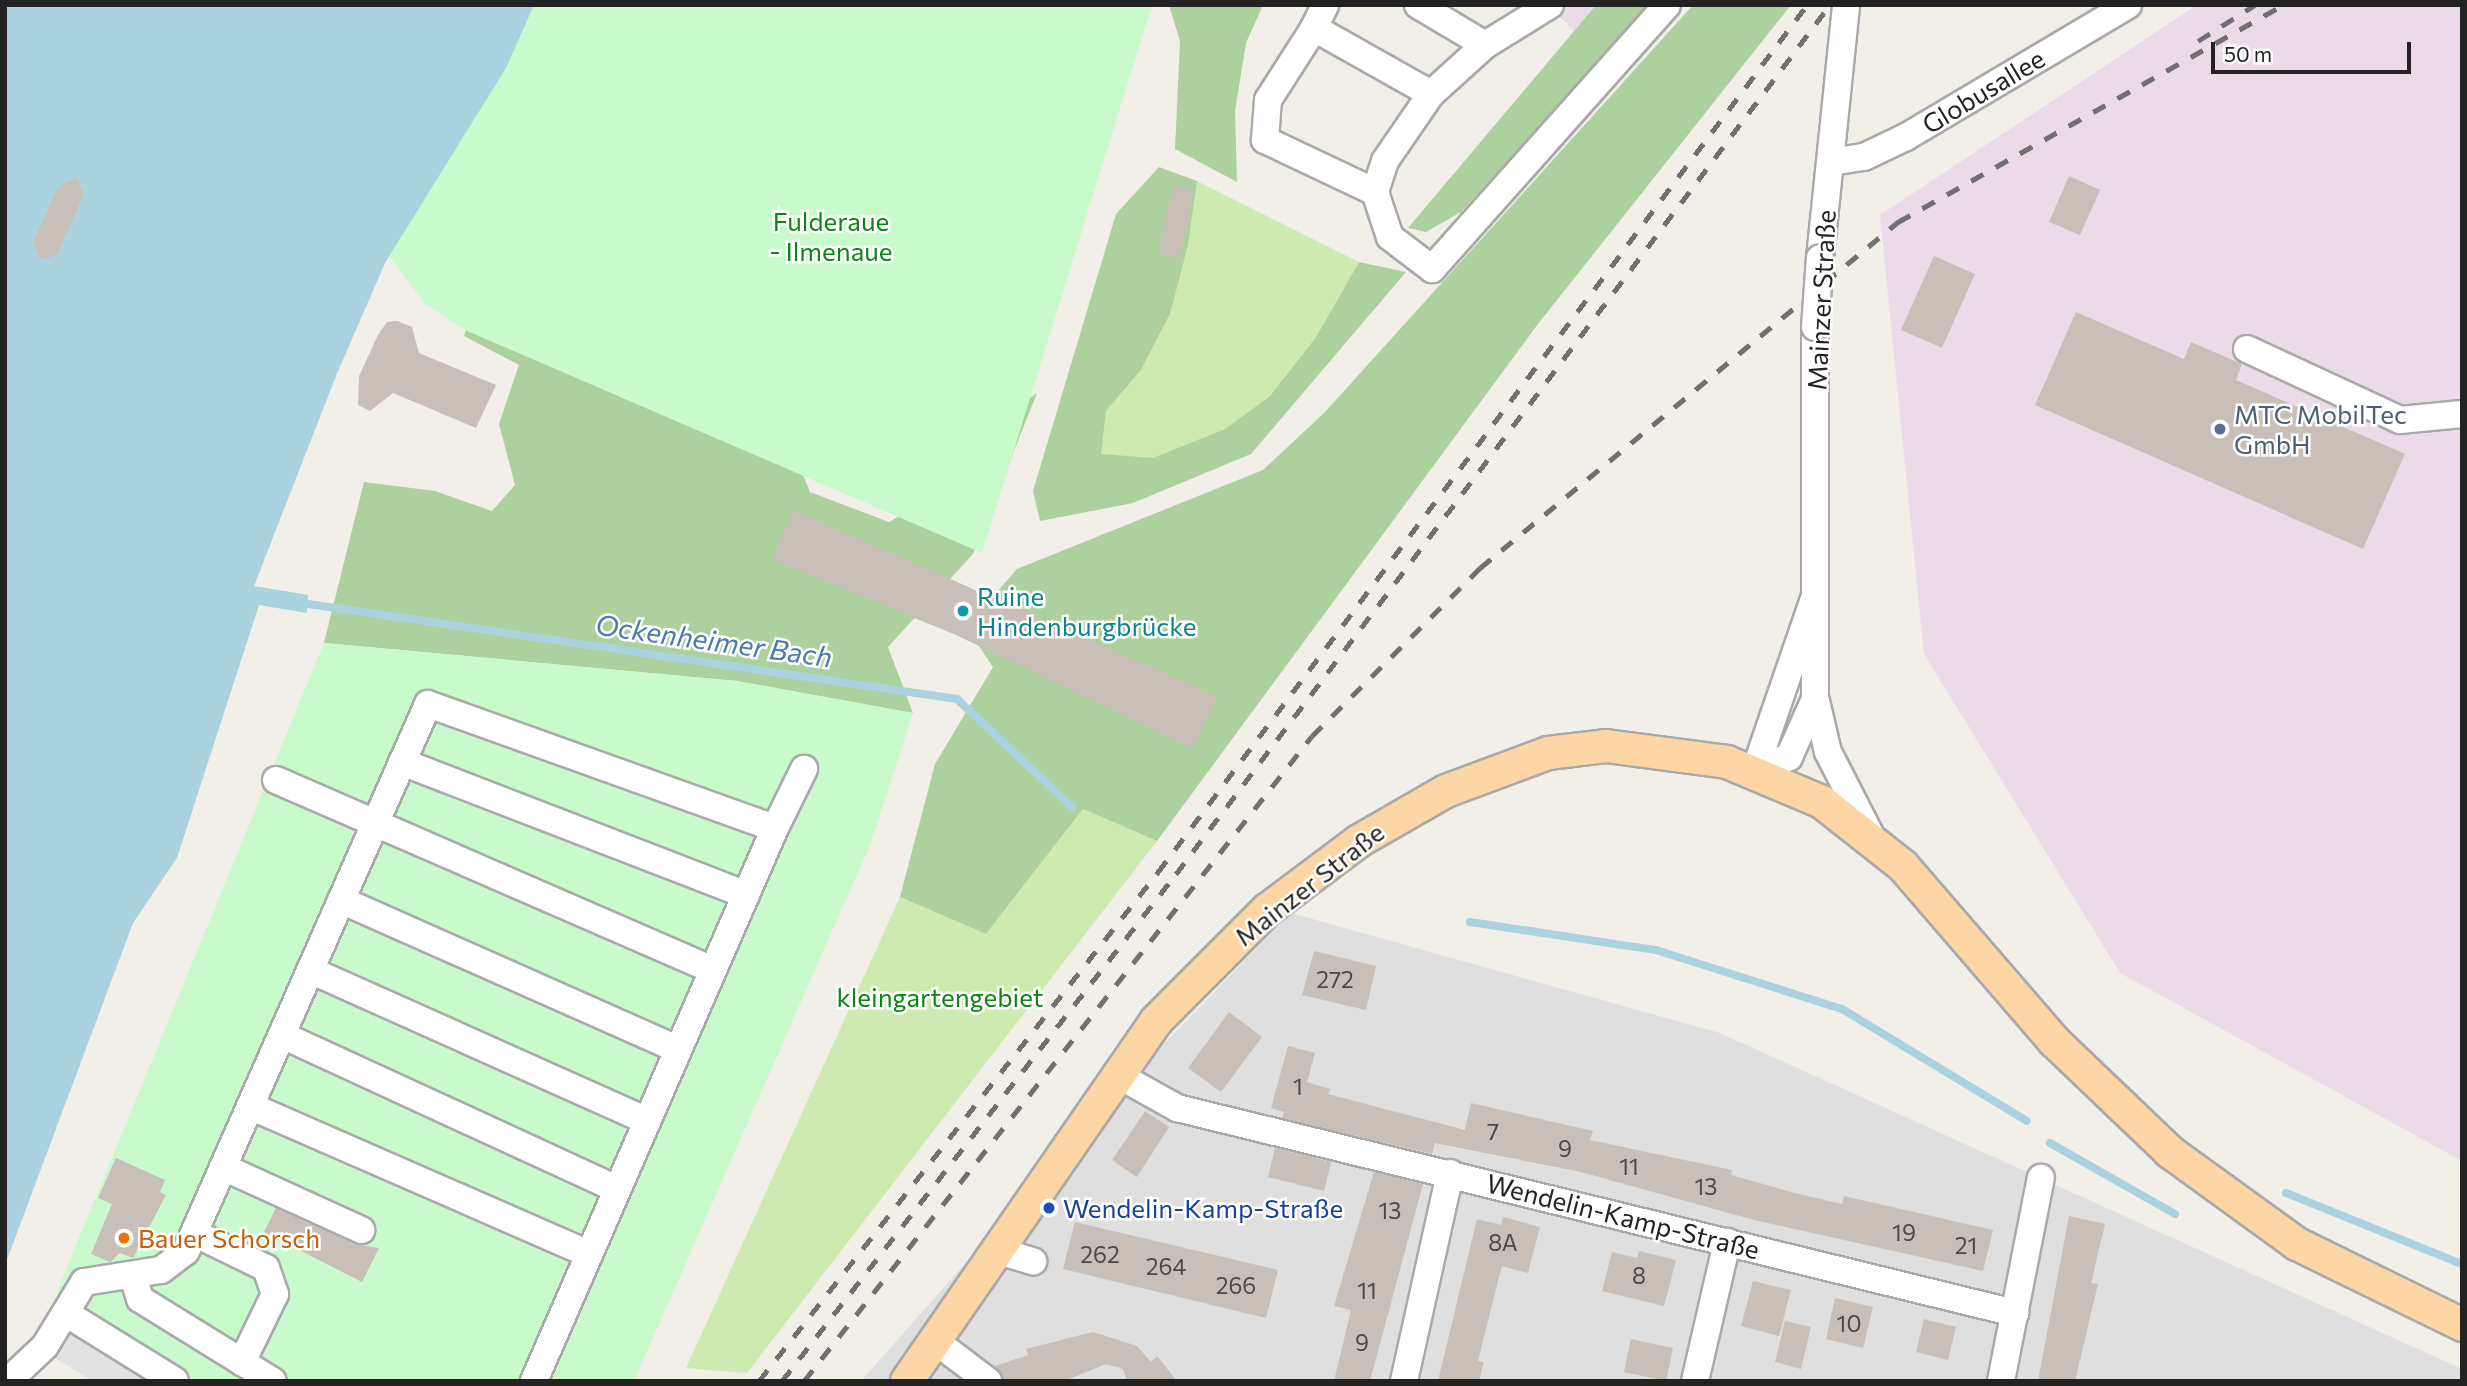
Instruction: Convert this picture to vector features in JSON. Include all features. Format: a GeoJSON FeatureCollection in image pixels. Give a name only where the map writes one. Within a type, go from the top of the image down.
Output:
{"type":"FeatureCollection","features":[{"type":"Feature","properties":{"kind":"main road","name":"Mainzer Straße"},"geometry":{"type":"LineString","coordinates":[[907,1381],[1116,1074],[1156,1021],[1267,910],[1359,841],[1446,791],[1548,753],[1606,746],[1677,752],[1755,770]]}},
{"type":"Feature","properties":{"kind":"main road"},"geometry":{"type":"LineString","coordinates":[[1755,770],[1822,802],[1873,840],[1934,898],[2054,1041],[2170,1152],[2297,1244],[2462,1325]]}},
{"type":"Feature","properties":{"kind":"street"},"geometry":{"type":"LineString","coordinates":[[1418,5],[1485,46]]}},
{"type":"Feature","properties":{"kind":"street"},"geometry":{"type":"LineString","coordinates":[[1542,8],[1485,46],[1414,110],[1375,192],[1390,237],[1432,269],[1667,5]]}},
{"type":"Feature","properties":{"kind":"street","name":"Mainzer Straße"},"geometry":{"type":"LineString","coordinates":[[1755,770],[1789,757],[1815,699],[1815,327],[1846,5]]}},
{"type":"Feature","properties":{"kind":"street","name":"Globusallee"},"geometry":{"type":"LineString","coordinates":[[1831,162],[1895,142],[2128,5]]}},
{"type":"Feature","properties":{"kind":"street"},"geometry":{"type":"LineString","coordinates":[[1375,192],[1265,140],[1268,100],[1319,17],[1431,94]]}},
{"type":"Feature","properties":{"kind":"street"},"geometry":{"type":"LineString","coordinates":[[2247,349],[2400,420],[2462,414]]}},
{"type":"Feature","properties":{"kind":"street","name":"Mainzer Straße"},"geometry":{"type":"LineString","coordinates":[[1755,770],[1815,596]]}},
{"type":"Feature","properties":{"kind":"street"},"geometry":{"type":"LineString","coordinates":[[1815,699],[1828,752],[1873,840]]}},
{"type":"Feature","properties":{"kind":"street"},"geometry":{"type":"LineString","coordinates":[[8,1381],[67,1314],[83,1282],[133,1277],[161,1270],[186,1251],[428,704],[775,828]]}},
{"type":"Feature","properties":{"kind":"street"},"geometry":{"type":"LineString","coordinates":[[402,762],[746,895]]}},
{"type":"Feature","properties":{"kind":"street"},"geometry":{"type":"LineString","coordinates":[[534,1381],[586,1253],[775,828],[804,769]]}},
{"type":"Feature","properties":{"kind":"street"},"geometry":{"type":"LineString","coordinates":[[276,780],[373,827],[712,970]]}},
{"type":"Feature","properties":{"kind":"street"},"geometry":{"type":"LineString","coordinates":[[341,900],[677,1049]]}},
{"type":"Feature","properties":{"kind":"street"},"geometry":{"type":"LineString","coordinates":[[310,970],[645,1120]]}},
{"type":"Feature","properties":{"kind":"street"},"geometry":{"type":"LineString","coordinates":[[282,1035],[615,1188]]}},
{"type":"Feature","properties":{"kind":"street","name":"Wendelin-Kamp-Straße"},"geometry":{"type":"LineString","coordinates":[[1116,1074],[1177,1108],[2015,1313]]}},
{"type":"Feature","properties":{"kind":"street"},"geometry":{"type":"LineString","coordinates":[[250,1106],[586,1253]]}},
{"type":"Feature","properties":{"kind":"street"},"geometry":{"type":"LineString","coordinates":[[223,1167],[360,1230]]}},
{"type":"Feature","properties":{"kind":"street"},"geometry":{"type":"LineString","coordinates":[[1404,1381],[1450,1173]]}},
{"type":"Feature","properties":{"kind":"street"},"geometry":{"type":"LineString","coordinates":[[2001,1381],[2041,1178]]}},
{"type":"Feature","properties":{"kind":"street"},"geometry":{"type":"LineString","coordinates":[[194,1233],[266,1269],[275,1294],[242,1362]]}},
{"type":"Feature","properties":{"kind":"street"},"geometry":{"type":"LineString","coordinates":[[1695,1381],[1727,1242]]}},
{"type":"Feature","properties":{"kind":"street"},"geometry":{"type":"LineString","coordinates":[[996,1250],[1033,1261]]}},
{"type":"Feature","properties":{"kind":"street"},"geometry":{"type":"LineString","coordinates":[[133,1277],[140,1299],[273,1381]]}},
{"type":"Feature","properties":{"kind":"street"},"geometry":{"type":"LineString","coordinates":[[67,1314],[176,1381]]}},
{"type":"Feature","properties":{"kind":"street"},"geometry":{"type":"LineString","coordinates":[[934,1340],[988,1381]]}},
{"type":"Feature","properties":{"kind":"shaded area"},"geometry":{"type":"Polygon","coordinates":[[[1548,5],[1596,5],[1574,31],[1548,5]]]}},
{"type":"Feature","properties":{"kind":"shaded area"},"geometry":{"type":"Polygon","coordinates":[[[2197,5],[2462,5],[2462,1161],[2120,973],[1924,654],[1880,215],[2197,5]]]}},
{"type":"Feature","properties":{"kind":"shaded area"},"geometry":{"type":"Polygon","coordinates":[[[1291,913],[1720,1033],[2462,1369],[2462,1381],[861,1381],[1108,1102],[1291,913]]]}},
{"type":"Feature","properties":{"kind":"shaded area"},"geometry":{"type":"Polygon","coordinates":[[[64,1324],[156,1381],[93,1381],[46,1353],[64,1324]]]}},
{"type":"Feature","properties":{"kind":"green space","name":"Fulderaue - Ilmenaue"},"geometry":{"type":"Polygon","coordinates":[[[88,5],[1152,5],[982,553],[465,330],[425,304],[383,248],[88,5]]]}},
{"type":"Feature","properties":{"kind":"green space"},"geometry":{"type":"Polygon","coordinates":[[[1169,5],[1263,5],[1246,43],[1235,111],[1237,182],[1175,149],[1180,41],[1169,5]]]}},
{"type":"Feature","properties":{"kind":"green space"},"geometry":{"type":"Polygon","coordinates":[[[1596,5],[1651,5],[1461,212],[1426,232],[1408,228],[1596,5]]]}},
{"type":"Feature","properties":{"kind":"green space"},"geometry":{"type":"Polygon","coordinates":[[[1693,5],[1791,5],[1538,324],[1157,841],[1083,809],[986,934],[900,897],[935,764],[993,667],[966,627],[1017,569],[1263,470],[1325,412],[1693,5]]]}},
{"type":"Feature","properties":{"kind":"green space"},"geometry":{"type":"Polygon","coordinates":[[[1159,167],[1197,181],[1188,245],[1170,314],[1141,370],[1106,411],[1101,454],[1153,458],[1225,429],[1270,396],[1316,337],[1359,262],[1406,272],[1251,454],[1133,503],[1040,521],[1033,491],[1116,214],[1159,167]]]}},
{"type":"Feature","properties":{"kind":"green space"},"geometry":{"type":"Polygon","coordinates":[[[1197,181],[1359,262],[1316,337],[1270,396],[1225,429],[1153,459],[1100,454],[1106,411],[1141,370],[1170,314],[1197,181]]]}},
{"type":"Feature","properties":{"kind":"green space"},"geometry":{"type":"Polygon","coordinates":[[[501,211],[786,433],[810,492],[889,522],[928,500],[1011,411],[1037,393],[973,554],[888,647],[913,713],[737,681],[324,643],[364,482],[435,491],[492,511],[515,485],[499,424],[519,365],[464,336],[501,211]]]}},
{"type":"Feature","properties":{"kind":"green space"},"geometry":{"type":"Polygon","coordinates":[[[324,643],[737,681],[913,713],[870,845],[634,1381],[197,1381],[56,1294],[324,643]]]}},
{"type":"Feature","properties":{"kind":"green space","name":"kleingartengebiet"},"geometry":{"type":"Polygon","coordinates":[[[1083,809],[1157,841],[747,1373],[686,1368],[900,897],[986,934],[1083,809]]]}},
{"type":"Feature","properties":{"kind":"water"},"geometry":{"type":"Polygon","coordinates":[[[5,5],[534,5],[506,68],[385,263],[336,376],[254,586],[308,595],[307,613],[259,605],[177,858],[133,923],[5,1265],[5,5]]]}},
{"type":"Feature","properties":{"kind":"building"},"geometry":{"type":"Polygon","coordinates":[[[2069,176],[2100,190],[2080,235],[2049,222],[2069,176]]]}},
{"type":"Feature","properties":{"kind":"building"},"geometry":{"type":"Polygon","coordinates":[[[77,177],[84,194],[57,255],[41,260],[33,243],[58,187],[77,177]]]}},
{"type":"Feature","properties":{"kind":"building"},"geometry":{"type":"Polygon","coordinates":[[[1173,186],[1194,190],[1180,258],[1158,253],[1173,186]]]}},
{"type":"Feature","properties":{"kind":"building"},"geometry":{"type":"Polygon","coordinates":[[[1934,256],[1975,274],[1942,348],[1901,330],[1934,256]]]}},
{"type":"Feature","properties":{"kind":"building","name":"MTC MobilTec GmbH"},"geometry":{"type":"Polygon","coordinates":[[[2076,312],[2184,359],[2191,342],[2242,364],[2236,380],[2405,454],[2363,549],[2035,405],[2076,312]]]}},
{"type":"Feature","properties":{"kind":"building"},"geometry":{"type":"Polygon","coordinates":[[[397,321],[412,327],[419,353],[496,385],[476,428],[393,393],[370,411],[358,405],[359,376],[378,335],[387,322],[397,321]]]}},
{"type":"Feature","properties":{"kind":"building","name":"Ruine Hindenburgbrücke"},"geometry":{"type":"Polygon","coordinates":[[[793,510],[1217,696],[1193,749],[956,635],[773,560],[793,510]]]}},
{"type":"Feature","properties":{"kind":"building"},"geometry":{"type":"Polygon","coordinates":[[[1314,951],[1376,966],[1366,1010],[1302,995],[1314,951]]]}},
{"type":"Feature","properties":{"kind":"building"},"geometry":{"type":"Polygon","coordinates":[[[1229,1012],[1262,1037],[1221,1092],[1188,1068],[1229,1012]]]}},
{"type":"Feature","properties":{"kind":"building"},"geometry":{"type":"Polygon","coordinates":[[[1288,1046],[1315,1053],[1307,1082],[1330,1089],[1328,1094],[1465,1130],[1471,1103],[1593,1131],[1590,1140],[1732,1170],[1731,1175],[1795,1193],[1842,1204],[1844,1196],[1993,1230],[1983,1271],[1754,1220],[1581,1172],[1435,1143],[1432,1154],[1282,1118],[1284,1112],[1271,1108],[1288,1046]]]}},
{"type":"Feature","properties":{"kind":"building"},"geometry":{"type":"Polygon","coordinates":[[[1145,1111],[1169,1127],[1137,1177],[1112,1160],[1145,1111]]]}},
{"type":"Feature","properties":{"kind":"building"},"geometry":{"type":"Polygon","coordinates":[[[1275,1148],[1331,1162],[1324,1191],[1268,1177],[1275,1148]]]}},
{"type":"Feature","properties":{"kind":"building"},"geometry":{"type":"Polygon","coordinates":[[[116,1158],[165,1180],[160,1192],[166,1195],[133,1258],[120,1253],[110,1262],[91,1254],[112,1204],[98,1198],[116,1158]]]}},
{"type":"Feature","properties":{"kind":"building"},"geometry":{"type":"Polygon","coordinates":[[[1374,1172],[1423,1184],[1370,1381],[1334,1381],[1351,1310],[1334,1306],[1374,1172]]]}},
{"type":"Feature","properties":{"kind":"building"},"geometry":{"type":"Polygon","coordinates":[[[276,1208],[354,1244],[379,1248],[362,1282],[264,1232],[276,1208]]]}},
{"type":"Feature","properties":{"kind":"building"},"geometry":{"type":"Polygon","coordinates":[[[2069,1216],[2105,1224],[2091,1283],[2098,1284],[2075,1381],[2038,1381],[2069,1216]]]}},
{"type":"Feature","properties":{"kind":"building"},"geometry":{"type":"Polygon","coordinates":[[[1503,1217],[1540,1227],[1528,1273],[1502,1266],[1478,1361],[1484,1362],[1479,1381],[1438,1381],[1477,1219],[1501,1225],[1503,1217]]]}},
{"type":"Feature","properties":{"kind":"building"},"geometry":{"type":"Polygon","coordinates":[[[1075,1222],[1278,1270],[1266,1318],[1063,1269],[1075,1222]]]}},
{"type":"Feature","properties":{"kind":"building"},"geometry":{"type":"Polygon","coordinates":[[[1639,1251],[1676,1260],[1664,1306],[1602,1291],[1612,1252],[1637,1258],[1639,1251]]]}},
{"type":"Feature","properties":{"kind":"building"},"geometry":{"type":"Polygon","coordinates":[[[1753,1281],[1791,1290],[1779,1336],[1741,1326],[1753,1281]]]}},
{"type":"Feature","properties":{"kind":"building"},"geometry":{"type":"Polygon","coordinates":[[[1835,1298],[1873,1307],[1863,1348],[1826,1339],[1835,1298]]]}},
{"type":"Feature","properties":{"kind":"building"},"geometry":{"type":"Polygon","coordinates":[[[1924,1319],[1956,1327],[1948,1360],[1916,1352],[1924,1319]]]}},
{"type":"Feature","properties":{"kind":"building"},"geometry":{"type":"Polygon","coordinates":[[[1785,1321],[1811,1327],[1801,1369],[1775,1362],[1785,1321]]]}},
{"type":"Feature","properties":{"kind":"building"},"geometry":{"type":"Polygon","coordinates":[[[1093,1332],[1137,1346],[1151,1362],[1157,1356],[1177,1381],[1127,1381],[1123,1369],[1106,1364],[1064,1381],[1003,1381],[995,1366],[1028,1355],[1026,1349],[1093,1332]]]}},
{"type":"Feature","properties":{"kind":"building"},"geometry":{"type":"Polygon","coordinates":[[[1631,1339],[1673,1348],[1666,1381],[1624,1372],[1631,1339]]]}},
{"type":"Feature","properties":{"kind":"waterway","name":"Ockenheimer Bach"},"geometry":{"type":"LineString","coordinates":[[308,604],[957,699],[1072,807]]}},
{"type":"Feature","properties":{"kind":"waterway","name":"Ockenheimer Bach"},"geometry":{"type":"LineString","coordinates":[[1470,922],[1656,950],[1842,1009],[2027,1121]]}},
{"type":"Feature","properties":{"kind":"waterway","name":"Ockenheimer Bach"},"geometry":{"type":"LineString","coordinates":[[2050,1143],[2175,1214]]}},
{"type":"Feature","properties":{"kind":"waterway","name":"Ockenheimer Bach"},"geometry":{"type":"LineString","coordinates":[[2286,1193],[2462,1264]]}},
{"type":"Feature","properties":{"kind":"railway"},"geometry":{"type":"LineString","coordinates":[[759,1381],[1158,872],[1807,5]]}},
{"type":"Feature","properties":{"kind":"railway"},"geometry":{"type":"LineString","coordinates":[[782,1381],[1176,874],[1830,5]]}},
{"type":"Feature","properties":{"kind":"railway"},"geometry":{"type":"LineString","coordinates":[[2198,41],[2255,5]]}},
{"type":"Feature","properties":{"kind":"railway"},"geometry":{"type":"LineString","coordinates":[[804,1381],[1312,736],[1480,568],[1898,222],[2283,5]]}},
{"type":"Feature","properties":{"kind":"place","name":"MTC MobilTec GmbH"},"geometry":{"type":"Point","coordinates":[2220,429]}},
{"type":"Feature","properties":{"kind":"place","name":"Ruine Hindenburgbrücke"},"geometry":{"type":"Point","coordinates":[963,611]}},
{"type":"Feature","properties":{"kind":"place","name":"Wendelin-Kamp-Straße"},"geometry":{"type":"Point","coordinates":[1049,1208]}},
{"type":"Feature","properties":{"kind":"place","name":"Bauer Schorsch"},"geometry":{"type":"Point","coordinates":[124,1238]}}]}
